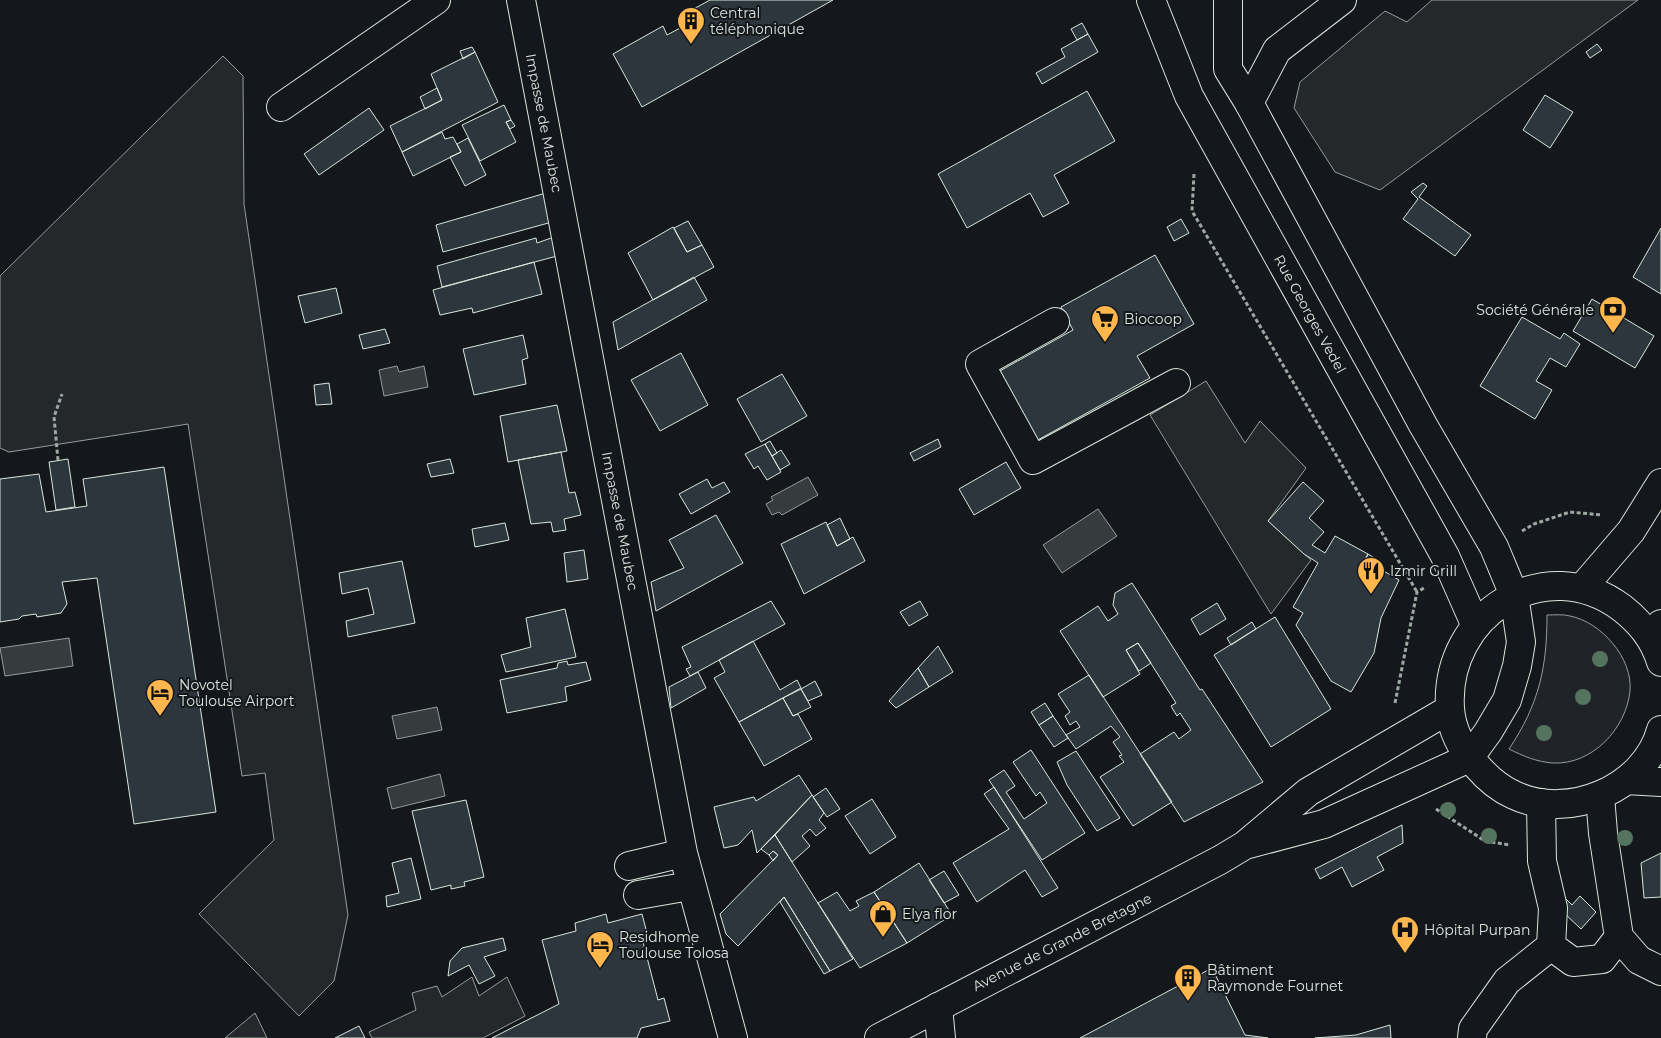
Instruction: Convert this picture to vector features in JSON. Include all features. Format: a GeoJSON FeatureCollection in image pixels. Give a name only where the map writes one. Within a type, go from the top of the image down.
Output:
{"type":"FeatureCollection","features":[{"type":"Feature","properties":{"kind":"main road"},"geometry":{"type":"LineString","coordinates":[[281,107],[436,0]]}},
{"type":"Feature","properties":{"kind":"main road","name":"Impasse de Maubec"},"geometry":{"type":"LineString","coordinates":[[521,0],[683,853],[690,886],[733,1038]]}},
{"type":"Feature","properties":{"kind":"main road","name":"Rue Georges Vedel"},"geometry":{"type":"LineString","coordinates":[[1151,0],[1190,96],[1445,556],[1476,624]]}},
{"type":"Feature","properties":{"kind":"main road"},"geometry":{"type":"LineString","coordinates":[[1228,0],[1228,69],[1249,102],[1419,416],[1494,547],[1514,595],[1521,642],[1517,666],[1507,700],[1488,732],[1468,758]]}},
{"type":"Feature","properties":{"kind":"main road"},"geometry":{"type":"LineString","coordinates":[[1249,102],[1277,50],[1342,0]]}},
{"type":"Feature","properties":{"kind":"main road"},"geometry":{"type":"LineString","coordinates":[[1055,322],[980,364],[1033,460],[1176,384]]}},
{"type":"Feature","properties":{"kind":"main road"},"geometry":{"type":"LineString","coordinates":[[1582,588],[1631,531],[1661,483]]}},
{"type":"Feature","properties":{"kind":"main road"},"geometry":{"type":"LineString","coordinates":[[1660,645],[1638,620],[1610,599],[1582,588],[1552,586],[1514,595],[1496,605],[1476,624],[1457,657],[1450,679],[1450,710],[1458,738],[1468,758],[1492,782],[1515,796],[1541,803],[1571,804],[1600,796],[1626,780],[1640,768],[1652,751],[1661,730]]}},
{"type":"Feature","properties":{"kind":"main road","name":"Avenue de Grande Bretagne"},"geometry":{"type":"LineString","coordinates":[[879,1038],[1220,860],[1245,845],[1308,792],[1450,710]]}},
{"type":"Feature","properties":{"kind":"main road","name":"Avenue de Grande Bretagne"},"geometry":{"type":"LineString","coordinates":[[1245,845],[1324,824],[1468,758]]}},
{"type":"Feature","properties":{"kind":"main road"},"geometry":{"type":"LineString","coordinates":[[1626,780],[1661,782]]}},
{"type":"Feature","properties":{"kind":"main road"},"geometry":{"type":"LineString","coordinates":[[1600,796],[1603,833],[1619,936],[1639,960],[1661,971]]}},
{"type":"Feature","properties":{"kind":"main road"},"geometry":{"type":"LineString","coordinates":[[1472,1038],[1473,1030],[1507,981],[1551,946],[1553,908],[1541,849],[1541,803]]}},
{"type":"Feature","properties":{"kind":"main road"},"geometry":{"type":"LineString","coordinates":[[629,866],[683,853]]}},
{"type":"Feature","properties":{"kind":"main road"},"geometry":{"type":"LineString","coordinates":[[638,895],[690,886]]}},
{"type":"Feature","properties":{"kind":"main road"},"geometry":{"type":"LineString","coordinates":[[1551,946],[1573,962],[1602,959],[1619,936]]}},
{"type":"Feature","properties":{"kind":"main road"},"geometry":{"type":"LineString","coordinates":[[938,1007],[941,1038]]}},
{"type":"Feature","properties":{"kind":"path"},"geometry":{"type":"LineString","coordinates":[[1194,166],[1192,211],[1417,592],[1394,702]]}},
{"type":"Feature","properties":{"kind":"path"},"geometry":{"type":"LineString","coordinates":[[58,460],[54,417],[62,394]]}},
{"type":"Feature","properties":{"kind":"path"},"geometry":{"type":"LineString","coordinates":[[1534,524],[1570,512],[1605,516]]}},
{"type":"Feature","properties":{"kind":"path"},"geometry":{"type":"LineString","coordinates":[[1434,808],[1485,841],[1541,849]]}},
{"type":"Feature","properties":{"kind":"shaded area"},"geometry":{"type":"Polygon","coordinates":[[[1432,0],[1638,0],[1380,190],[1335,172],[1294,108],[1300,82],[1385,11],[1407,22],[1432,0]]]}},
{"type":"Feature","properties":{"kind":"shaded area"},"geometry":{"type":"Polygon","coordinates":[[[223,56],[243,76],[244,204],[348,915],[334,981],[299,1016],[199,914],[274,840],[265,773],[242,776],[188,424],[9,452],[0,448],[0,276],[223,56]]]}},
{"type":"Feature","properties":{"kind":"shaded area"},"geometry":{"type":"Polygon","coordinates":[[[397,366],[399,372],[424,366],[428,387],[384,396],[379,370],[397,366]]]}},
{"type":"Feature","properties":{"kind":"shaded area"},"geometry":{"type":"Polygon","coordinates":[[[1206,381],[1245,443],[1260,421],[1306,468],[1268,521],[1311,560],[1271,614],[1150,415],[1206,381]]]}},
{"type":"Feature","properties":{"kind":"shaded area"},"geometry":{"type":"Polygon","coordinates":[[[808,477],[818,495],[782,515],[779,512],[772,515],[766,504],[773,500],[771,497],[808,477]]]}},
{"type":"Feature","properties":{"kind":"shaded area"},"geometry":{"type":"Polygon","coordinates":[[[1098,509],[1117,536],[1062,573],[1043,545],[1098,509]]]}},
{"type":"Feature","properties":{"kind":"shaded area"},"geometry":{"type":"Polygon","coordinates":[[[1547,615],[1570,616],[1593,626],[1613,643],[1621,654],[1630,679],[1627,705],[1622,719],[1614,731],[1605,742],[1593,751],[1581,758],[1567,762],[1553,763],[1541,761],[1509,749],[1528,717],[1539,685],[1545,652],[1547,615]]]}},
{"type":"Feature","properties":{"kind":"shaded area"},"geometry":{"type":"Polygon","coordinates":[[[69,638],[73,666],[5,676],[0,648],[69,638]]]}},
{"type":"Feature","properties":{"kind":"shaded area"},"geometry":{"type":"Polygon","coordinates":[[[437,707],[442,730],[397,739],[392,716],[437,707]]]}},
{"type":"Feature","properties":{"kind":"shaded area"},"geometry":{"type":"Polygon","coordinates":[[[440,774],[445,796],[392,809],[387,788],[440,774]]]}},
{"type":"Feature","properties":{"kind":"shaded area"},"geometry":{"type":"Polygon","coordinates":[[[472,977],[479,996],[507,977],[525,1016],[483,1038],[372,1038],[369,1032],[416,1010],[412,993],[437,986],[442,997],[472,977]]]}},
{"type":"Feature","properties":{"kind":"shaded area"},"geometry":{"type":"Polygon","coordinates":[[[255,1013],[267,1038],[225,1038],[255,1013]]]}},
{"type":"Feature","properties":{"kind":"building","name":"Central téléphonique"},"geometry":{"type":"Polygon","coordinates":[[[710,0],[833,0],[642,107],[613,54],[663,26],[667,35],[684,26],[679,17],[710,0]]]}},
{"type":"Feature","properties":{"kind":"building"},"geometry":{"type":"Polygon","coordinates":[[[1082,23],[1088,34],[1077,40],[1071,29],[1082,23]]]}},
{"type":"Feature","properties":{"kind":"building"},"geometry":{"type":"Polygon","coordinates":[[[1088,34],[1098,52],[1042,84],[1036,73],[1065,57],[1061,49],[1088,34]]]}},
{"type":"Feature","properties":{"kind":"building"},"geometry":{"type":"Polygon","coordinates":[[[1597,44],[1602,50],[1590,58],[1586,52],[1597,44]]]}},
{"type":"Feature","properties":{"kind":"building"},"geometry":{"type":"Polygon","coordinates":[[[472,47],[475,52],[463,59],[460,51],[472,47]]]}},
{"type":"Feature","properties":{"kind":"building"},"geometry":{"type":"Polygon","coordinates":[[[475,52],[498,102],[402,152],[390,126],[442,100],[431,74],[475,52]]]}},
{"type":"Feature","properties":{"kind":"building"},"geometry":{"type":"Polygon","coordinates":[[[437,88],[442,100],[425,109],[420,97],[437,88]]]}},
{"type":"Feature","properties":{"kind":"building"},"geometry":{"type":"Polygon","coordinates":[[[1087,91],[1115,141],[1054,175],[1069,203],[1043,217],[1030,193],[967,228],[938,174],[1087,91]]]}},
{"type":"Feature","properties":{"kind":"building"},"geometry":{"type":"Polygon","coordinates":[[[1545,95],[1573,112],[1550,148],[1523,130],[1545,95]]]}},
{"type":"Feature","properties":{"kind":"building"},"geometry":{"type":"Polygon","coordinates":[[[504,105],[511,120],[506,122],[516,142],[480,161],[462,125],[504,105]]]}},
{"type":"Feature","properties":{"kind":"building"},"geometry":{"type":"Polygon","coordinates":[[[369,108],[384,130],[319,175],[304,154],[369,108]]]}},
{"type":"Feature","properties":{"kind":"building"},"geometry":{"type":"Polygon","coordinates":[[[511,120],[515,126],[510,129],[506,122],[511,120]]]}},
{"type":"Feature","properties":{"kind":"building"},"geometry":{"type":"Polygon","coordinates":[[[442,132],[445,139],[453,137],[461,152],[413,176],[402,152],[442,132]]]}},
{"type":"Feature","properties":{"kind":"building"},"geometry":{"type":"Polygon","coordinates":[[[468,138],[486,175],[465,186],[450,157],[461,152],[457,144],[468,138]]]}},
{"type":"Feature","properties":{"kind":"building"},"geometry":{"type":"Polygon","coordinates":[[[1423,183],[1427,186],[1419,197],[1471,235],[1455,256],[1403,219],[1418,199],[1411,192],[1423,183]]]}},
{"type":"Feature","properties":{"kind":"building"},"geometry":{"type":"Polygon","coordinates":[[[546,193],[552,222],[443,252],[436,225],[546,193]]]}},
{"type":"Feature","properties":{"kind":"building"},"geometry":{"type":"Polygon","coordinates":[[[1181,219],[1189,233],[1174,241],[1167,227],[1181,219]]]}},
{"type":"Feature","properties":{"kind":"building"},"geometry":{"type":"Polygon","coordinates":[[[688,221],[702,245],[687,252],[674,228],[688,221]]]}},
{"type":"Feature","properties":{"kind":"building"},"geometry":{"type":"Polygon","coordinates":[[[673,227],[687,252],[702,245],[714,267],[653,300],[628,253],[673,227]]]}},
{"type":"Feature","properties":{"kind":"building"},"geometry":{"type":"Polygon","coordinates":[[[1661,228],[1661,294],[1633,277],[1661,228]]]}},
{"type":"Feature","properties":{"kind":"building"},"geometry":{"type":"Polygon","coordinates":[[[554,237],[557,256],[442,287],[437,266],[536,238],[537,243],[554,237]]]}},
{"type":"Feature","properties":{"kind":"building","name":"Biocoop"},"geometry":{"type":"Polygon","coordinates":[[[1155,255],[1194,324],[1137,356],[1150,378],[1036,441],[998,372],[1073,330],[1061,307],[1155,255]]]}},
{"type":"Feature","properties":{"kind":"building"},"geometry":{"type":"Polygon","coordinates":[[[534,262],[542,294],[473,313],[472,308],[440,315],[433,290],[534,262]]]}},
{"type":"Feature","properties":{"kind":"building"},"geometry":{"type":"Polygon","coordinates":[[[694,277],[707,300],[618,350],[613,322],[694,277]]]}},
{"type":"Feature","properties":{"kind":"building"},"geometry":{"type":"Polygon","coordinates":[[[336,288],[342,313],[305,323],[298,296],[336,288]]]}},
{"type":"Feature","properties":{"kind":"building","name":"Société Générale"},"geometry":{"type":"Polygon","coordinates":[[[1592,299],[1654,336],[1635,368],[1573,331],[1592,299]]]}},
{"type":"Feature","properties":{"kind":"building"},"geometry":{"type":"Polygon","coordinates":[[[1522,317],[1560,339],[1564,333],[1580,344],[1566,367],[1550,358],[1536,381],[1552,390],[1535,419],[1480,386],[1522,317]]]}},
{"type":"Feature","properties":{"kind":"building"},"geometry":{"type":"Polygon","coordinates":[[[385,329],[390,343],[363,349],[359,335],[385,329]]]}},
{"type":"Feature","properties":{"kind":"building"},"geometry":{"type":"Polygon","coordinates":[[[523,335],[528,358],[522,360],[526,384],[474,395],[463,349],[523,335]]]}},
{"type":"Feature","properties":{"kind":"building"},"geometry":{"type":"Polygon","coordinates":[[[681,353],[708,405],[660,431],[631,380],[681,353]]]}},
{"type":"Feature","properties":{"kind":"building"},"geometry":{"type":"Polygon","coordinates":[[[782,374],[807,416],[761,442],[737,399],[782,374]]]}},
{"type":"Feature","properties":{"kind":"building"},"geometry":{"type":"Polygon","coordinates":[[[329,383],[332,404],[316,405],[314,385],[329,383]]]}},
{"type":"Feature","properties":{"kind":"building"},"geometry":{"type":"Polygon","coordinates":[[[557,405],[567,451],[508,462],[500,416],[557,405]]]}},
{"type":"Feature","properties":{"kind":"building"},"geometry":{"type":"Polygon","coordinates":[[[938,439],[941,447],[914,461],[910,453],[938,439]]]}},
{"type":"Feature","properties":{"kind":"building"},"geometry":{"type":"Polygon","coordinates":[[[770,441],[777,453],[772,456],[765,444],[770,441]]]}},
{"type":"Feature","properties":{"kind":"building"},"geometry":{"type":"Polygon","coordinates":[[[765,444],[781,472],[767,480],[758,466],[754,469],[745,454],[765,444]]]}},
{"type":"Feature","properties":{"kind":"building"},"geometry":{"type":"Polygon","coordinates":[[[781,450],[790,464],[780,470],[772,456],[781,450]]]}},
{"type":"Feature","properties":{"kind":"building"},"geometry":{"type":"Polygon","coordinates":[[[561,452],[569,493],[575,492],[581,515],[564,519],[566,530],[553,532],[551,522],[531,524],[518,460],[561,452]]]}},
{"type":"Feature","properties":{"kind":"building"},"geometry":{"type":"Polygon","coordinates":[[[68,459],[75,507],[56,510],[49,462],[68,459]]]}},
{"type":"Feature","properties":{"kind":"building"},"geometry":{"type":"Polygon","coordinates":[[[450,459],[454,473],[431,477],[427,464],[450,459]]]}},
{"type":"Feature","properties":{"kind":"building"},"geometry":{"type":"Polygon","coordinates":[[[1006,462],[1021,488],[974,515],[959,489],[1006,462]]]}},
{"type":"Feature","properties":{"kind":"building","name":"Novotel Toulouse Airport"},"geometry":{"type":"Polygon","coordinates":[[[164,467],[216,812],[134,824],[97,578],[62,582],[67,604],[61,613],[37,617],[36,614],[22,616],[19,619],[0,622],[0,479],[39,474],[46,512],[87,506],[83,479],[164,467]]]}},
{"type":"Feature","properties":{"kind":"building"},"geometry":{"type":"Polygon","coordinates":[[[707,479],[712,488],[724,482],[730,492],[691,514],[679,494],[707,479]]]}},
{"type":"Feature","properties":{"kind":"building"},"geometry":{"type":"Polygon","coordinates":[[[1303,482],[1324,501],[1309,518],[1324,532],[1312,545],[1325,553],[1335,536],[1368,554],[1365,560],[1399,580],[1381,618],[1374,653],[1351,692],[1331,681],[1296,625],[1303,613],[1293,607],[1318,563],[1304,554],[1268,521],[1303,482]]]}},
{"type":"Feature","properties":{"kind":"building"},"geometry":{"type":"Polygon","coordinates":[[[716,515],[743,563],[656,611],[651,582],[684,568],[669,540],[716,515]]]}},
{"type":"Feature","properties":{"kind":"building"},"geometry":{"type":"Polygon","coordinates":[[[840,518],[850,539],[837,546],[827,525],[840,518]]]}},
{"type":"Feature","properties":{"kind":"building"},"geometry":{"type":"Polygon","coordinates":[[[826,522],[837,546],[853,537],[865,561],[804,594],[781,544],[826,522]]]}},
{"type":"Feature","properties":{"kind":"building"},"geometry":{"type":"Polygon","coordinates":[[[505,523],[509,540],[475,547],[472,529],[505,523]]]}},
{"type":"Feature","properties":{"kind":"building"},"geometry":{"type":"Polygon","coordinates":[[[584,550],[588,579],[567,582],[564,553],[584,550]]]}},
{"type":"Feature","properties":{"kind":"building"},"geometry":{"type":"Polygon","coordinates":[[[1368,554],[1376,559],[1373,565],[1365,560],[1368,554]]]}},
{"type":"Feature","properties":{"kind":"building"},"geometry":{"type":"Polygon","coordinates":[[[402,561],[415,623],[348,637],[346,621],[374,614],[368,588],[342,594],[339,573],[402,561]]]}},
{"type":"Feature","properties":{"kind":"building"},"geometry":{"type":"Polygon","coordinates":[[[1132,583],[1200,690],[1202,689],[1263,782],[1184,822],[1140,754],[1174,732],[1179,739],[1191,730],[1180,713],[1177,716],[1171,706],[1176,703],[1138,643],[1126,650],[1140,674],[1103,697],[1060,631],[1098,606],[1108,621],[1118,614],[1113,605],[1115,593],[1132,583]]]}},
{"type":"Feature","properties":{"kind":"building"},"geometry":{"type":"Polygon","coordinates":[[[771,601],[785,624],[690,676],[686,669],[691,667],[682,647],[771,601]]]}},
{"type":"Feature","properties":{"kind":"building"},"geometry":{"type":"Polygon","coordinates":[[[920,601],[928,615],[909,626],[900,612],[920,601]]]}},
{"type":"Feature","properties":{"kind":"building"},"geometry":{"type":"Polygon","coordinates":[[[1217,603],[1226,619],[1200,635],[1191,619],[1217,603]]]}},
{"type":"Feature","properties":{"kind":"building"},"geometry":{"type":"Polygon","coordinates":[[[565,609],[576,657],[506,672],[501,655],[531,647],[526,618],[565,609]]]}},
{"type":"Feature","properties":{"kind":"building"},"geometry":{"type":"Polygon","coordinates":[[[1275,617],[1331,709],[1271,747],[1214,655],[1275,617]]]}},
{"type":"Feature","properties":{"kind":"building"},"geometry":{"type":"Polygon","coordinates":[[[1252,622],[1256,629],[1231,645],[1227,638],[1252,622]]]}},
{"type":"Feature","properties":{"kind":"building"},"geometry":{"type":"Polygon","coordinates":[[[753,641],[780,690],[797,680],[801,688],[739,722],[714,678],[725,672],[719,660],[753,641]]]}},
{"type":"Feature","properties":{"kind":"building"},"geometry":{"type":"Polygon","coordinates":[[[1138,643],[1151,663],[1139,671],[1126,650],[1138,643]]]}},
{"type":"Feature","properties":{"kind":"building"},"geometry":{"type":"Polygon","coordinates":[[[938,646],[953,672],[929,687],[918,668],[938,646]]]}},
{"type":"Feature","properties":{"kind":"building"},"geometry":{"type":"Polygon","coordinates":[[[567,661],[568,665],[586,662],[591,680],[565,687],[567,701],[507,713],[500,680],[557,668],[558,663],[567,661]]]}},
{"type":"Feature","properties":{"kind":"building"},"geometry":{"type":"Polygon","coordinates":[[[918,668],[929,687],[896,708],[889,701],[918,668]]]}},
{"type":"Feature","properties":{"kind":"building"},"geometry":{"type":"Polygon","coordinates":[[[698,672],[706,688],[671,708],[669,687],[698,672]]]}},
{"type":"Feature","properties":{"kind":"building"},"geometry":{"type":"Polygon","coordinates":[[[1089,675],[1172,802],[1133,826],[1100,777],[1124,762],[1119,756],[1122,755],[1113,742],[1120,737],[1111,726],[1076,749],[1066,735],[1080,727],[1076,721],[1070,725],[1065,716],[1070,712],[1058,694],[1089,675]]]}},
{"type":"Feature","properties":{"kind":"building"},"geometry":{"type":"Polygon","coordinates":[[[815,681],[822,695],[808,701],[801,689],[815,681]]]}},
{"type":"Feature","properties":{"kind":"building"},"geometry":{"type":"Polygon","coordinates":[[[801,689],[811,707],[793,716],[783,698],[801,689]]]}},
{"type":"Feature","properties":{"kind":"building"},"geometry":{"type":"Polygon","coordinates":[[[783,698],[793,716],[798,714],[812,739],[764,766],[739,722],[783,698]]]}},
{"type":"Feature","properties":{"kind":"building"},"geometry":{"type":"Polygon","coordinates":[[[1045,703],[1053,716],[1039,725],[1031,712],[1045,703]]]}},
{"type":"Feature","properties":{"kind":"building"},"geometry":{"type":"Polygon","coordinates":[[[1053,716],[1068,738],[1054,747],[1039,725],[1053,716]]]}},
{"type":"Feature","properties":{"kind":"building"},"geometry":{"type":"Polygon","coordinates":[[[1031,750],[1085,833],[1042,860],[989,780],[1004,770],[1015,786],[1006,792],[1024,819],[1047,803],[1040,792],[1036,796],[1013,762],[1031,750]]]}},
{"type":"Feature","properties":{"kind":"building"},"geometry":{"type":"Polygon","coordinates":[[[1076,751],[1120,818],[1097,831],[1067,785],[1057,762],[1076,751]]]}},
{"type":"Feature","properties":{"kind":"building"},"geometry":{"type":"Polygon","coordinates":[[[799,775],[812,795],[757,853],[752,830],[738,845],[724,848],[714,807],[754,797],[756,801],[799,775]]]}},
{"type":"Feature","properties":{"kind":"building"},"geometry":{"type":"Polygon","coordinates":[[[994,787],[1058,888],[1042,897],[1025,870],[977,902],[953,863],[1009,829],[984,794],[994,787]]]}},
{"type":"Feature","properties":{"kind":"building"},"geometry":{"type":"Polygon","coordinates":[[[826,788],[840,809],[827,817],[813,797],[826,788]]]}},
{"type":"Feature","properties":{"kind":"building"},"geometry":{"type":"Polygon","coordinates":[[[812,795],[824,813],[819,820],[826,828],[816,836],[810,829],[802,836],[810,846],[792,862],[775,835],[812,795]]]}},
{"type":"Feature","properties":{"kind":"building"},"geometry":{"type":"Polygon","coordinates":[[[872,799],[896,837],[870,854],[845,816],[872,799]]]}},
{"type":"Feature","properties":{"kind":"building"},"geometry":{"type":"Polygon","coordinates":[[[466,800],[484,877],[464,882],[465,886],[451,889],[451,885],[431,890],[412,811],[466,800]]]}},
{"type":"Feature","properties":{"kind":"building"},"geometry":{"type":"Polygon","coordinates":[[[1402,825],[1403,843],[1377,857],[1384,870],[1352,887],[1342,867],[1320,879],[1315,869],[1402,825]]]}},
{"type":"Feature","properties":{"kind":"building"},"geometry":{"type":"Polygon","coordinates":[[[775,835],[853,959],[830,971],[784,897],[738,946],[726,934],[720,914],[778,855],[773,851],[769,855],[761,849],[775,835]]]}},
{"type":"Feature","properties":{"kind":"building"},"geometry":{"type":"Polygon","coordinates":[[[773,851],[778,855],[773,861],[769,855],[773,851]]]}},
{"type":"Feature","properties":{"kind":"building"},"geometry":{"type":"Polygon","coordinates":[[[1661,853],[1661,897],[1644,898],[1641,863],[1661,853]]]}},
{"type":"Feature","properties":{"kind":"building"},"geometry":{"type":"Polygon","coordinates":[[[411,858],[421,899],[387,907],[386,896],[399,893],[392,863],[411,858]]]}},
{"type":"Feature","properties":{"kind":"building"},"geometry":{"type":"Polygon","coordinates":[[[919,863],[952,915],[907,943],[874,892],[919,863]]]}},
{"type":"Feature","properties":{"kind":"building"},"geometry":{"type":"Polygon","coordinates":[[[944,871],[959,895],[944,903],[929,880],[944,871]]]}},
{"type":"Feature","properties":{"kind":"building"},"geometry":{"type":"Polygon","coordinates":[[[837,892],[850,911],[859,906],[856,901],[874,892],[907,943],[860,968],[818,903],[837,892]]]}},
{"type":"Feature","properties":{"kind":"building"},"geometry":{"type":"Polygon","coordinates":[[[1580,896],[1596,912],[1581,929],[1564,913],[1567,909],[1561,903],[1565,898],[1572,905],[1580,896]]]}},
{"type":"Feature","properties":{"kind":"building"},"geometry":{"type":"Polygon","coordinates":[[[784,897],[830,971],[824,974],[780,902],[784,897]]]}},
{"type":"Feature","properties":{"kind":"building","name":"Residhome Toulouse Tolosa"},"geometry":{"type":"Polygon","coordinates":[[[606,914],[608,923],[642,914],[648,937],[642,938],[658,1000],[664,998],[670,1021],[641,1028],[637,1038],[492,1038],[559,1004],[542,940],[576,931],[575,923],[606,914]]]}},
{"type":"Feature","properties":{"kind":"building"},"geometry":{"type":"Polygon","coordinates":[[[503,938],[506,950],[484,957],[495,976],[479,984],[469,965],[448,976],[450,961],[462,948],[503,938]]]}},
{"type":"Feature","properties":{"kind":"building","name":"Bâtiment Raymonde Fournet"},"geometry":{"type":"Polygon","coordinates":[[[1212,968],[1245,1035],[1268,1038],[1080,1038],[1212,968]]]}},
{"type":"Feature","properties":{"kind":"building"},"geometry":{"type":"Polygon","coordinates":[[[1390,1025],[1391,1038],[1315,1038],[1356,1035],[1390,1025]]]}},
{"type":"Feature","properties":{"kind":"building"},"geometry":{"type":"Polygon","coordinates":[[[359,1026],[365,1038],[335,1038],[359,1026]]]}},
{"type":"Feature","properties":{"kind":"place","name":"Central téléphonique"},"geometry":{"type":"Point","coordinates":[691,45]}},
{"type":"Feature","properties":{"kind":"place","name":"Société Générale"},"geometry":{"type":"Point","coordinates":[1613,334]}},
{"type":"Feature","properties":{"kind":"place","name":"Biocoop"},"geometry":{"type":"Point","coordinates":[1105,343]}},
{"type":"Feature","properties":{"kind":"place","name":"Izmir Grill"},"geometry":{"type":"Point","coordinates":[1371,595]}},
{"type":"Feature","properties":{"kind":"place","name":"Novotel Toulouse Airport"},"geometry":{"type":"Point","coordinates":[160,717]}},
{"type":"Feature","properties":{"kind":"place","name":"Elya flor"},"geometry":{"type":"Point","coordinates":[883,938]}},
{"type":"Feature","properties":{"kind":"place","name":"Hôpital Purpan"},"geometry":{"type":"Point","coordinates":[1405,954]}},
{"type":"Feature","properties":{"kind":"place","name":"Residhome Toulouse Tolosa"},"geometry":{"type":"Point","coordinates":[600,969]}},
{"type":"Feature","properties":{"kind":"place","name":"Bâtiment Raymonde Fournet"},"geometry":{"type":"Point","coordinates":[1188,1002]}}]}
